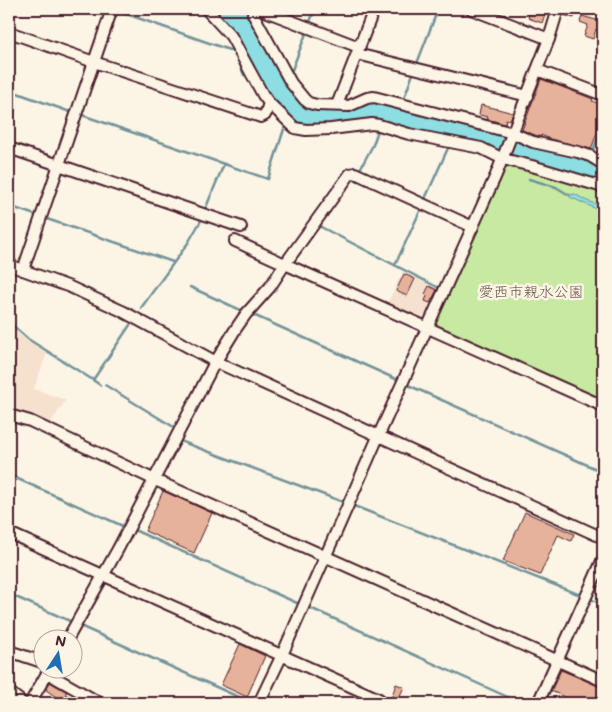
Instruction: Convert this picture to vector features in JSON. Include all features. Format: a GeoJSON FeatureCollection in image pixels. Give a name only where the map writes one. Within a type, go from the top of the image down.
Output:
{"type":"FeatureCollection","features":[{"type":"Feature","properties":{"kind":"street"},"geometry":{"type":"LineString","coordinates":[[23,270],[112,9]]}},
{"type":"Feature","properties":{"kind":"street"},"geometry":{"type":"LineString","coordinates":[[206,9],[231,36],[263,95],[295,128],[314,130],[372,124],[379,125],[409,134],[480,148],[503,158],[603,188]]}},
{"type":"Feature","properties":{"kind":"street"},"geometry":{"type":"LineString","coordinates":[[337,105],[374,9]]}},
{"type":"Feature","properties":{"kind":"street"},"geometry":{"type":"LineString","coordinates":[[471,9],[549,39]]}},
{"type":"Feature","properties":{"kind":"street"},"geometry":{"type":"LineString","coordinates":[[259,703],[503,158],[528,96],[558,9]]}},
{"type":"Feature","properties":{"kind":"street"},"geometry":{"type":"LineString","coordinates":[[255,10],[358,50],[528,96]]}},
{"type":"Feature","properties":{"kind":"street"},"geometry":{"type":"LineString","coordinates":[[255,10],[291,83],[309,103],[350,106],[367,98],[374,97],[513,133],[533,142],[578,152],[590,156],[603,164]]}},
{"type":"Feature","properties":{"kind":"street"},"geometry":{"type":"LineString","coordinates":[[9,32],[256,116],[261,117],[265,115],[269,103]]}},
{"type":"Feature","properties":{"kind":"street"},"geometry":{"type":"LineString","coordinates":[[537,70],[603,95]]}},
{"type":"Feature","properties":{"kind":"street"},"geometry":{"type":"LineString","coordinates":[[9,148],[241,227]]}},
{"type":"Feature","properties":{"kind":"street"},"geometry":{"type":"LineString","coordinates":[[73,630],[155,480],[213,366],[246,314],[270,287],[350,174],[355,172],[473,227]]}},
{"type":"Feature","properties":{"kind":"street"},"geometry":{"type":"LineString","coordinates":[[235,241],[603,406]]}},
{"type":"Feature","properties":{"kind":"street"},"geometry":{"type":"LineString","coordinates":[[9,265],[70,287],[122,312],[216,362],[603,538]]}},
{"type":"Feature","properties":{"kind":"street"},"geometry":{"type":"LineString","coordinates":[[9,415],[30,421],[155,480],[603,681]]}},
{"type":"Feature","properties":{"kind":"street"},"geometry":{"type":"LineString","coordinates":[[9,532],[379,698]]}},
{"type":"Feature","properties":{"kind":"street"},"geometry":{"type":"LineString","coordinates":[[538,703],[603,559]]}},
{"type":"Feature","properties":{"kind":"street"},"geometry":{"type":"LineString","coordinates":[[9,651],[32,659]]}},
{"type":"Feature","properties":{"kind":"street"},"geometry":{"type":"LineString","coordinates":[[30,703],[43,680]]}},
{"type":"Feature","properties":{"kind":"street"},"geometry":{"type":"LineString","coordinates":[[63,680],[100,703]]}},
{"type":"Feature","properties":{"kind":"street"},"geometry":{"type":"LineString","coordinates":[[9,692],[23,703]]}},
{"type":"Feature","properties":{"kind":"shaded area"},"geometry":{"type":"Polygon","coordinates":[[[403,271],[439,290],[424,323],[386,306],[403,271]]]}},
{"type":"Feature","properties":{"kind":"shaded area"},"geometry":{"type":"Polygon","coordinates":[[[9,325],[47,353],[34,389],[66,400],[47,428],[9,412],[9,325]]]}},
{"type":"Feature","properties":{"kind":"green space","name":"愛西市親水公園"},"geometry":{"type":"Polygon","coordinates":[[[508,164],[603,191],[603,403],[435,326],[508,164]]]}},
{"type":"Feature","properties":{"kind":"water"},"geometry":{"type":"Polygon","coordinates":[[[211,9],[247,9],[275,61],[307,106],[368,100],[507,134],[534,147],[582,159],[603,168],[603,182],[527,159],[509,156],[475,140],[411,129],[374,118],[304,126],[295,123],[268,96],[211,9]]]}},
{"type":"Feature","properties":{"kind":"water"},"geometry":{"type":"Polygon","coordinates":[[[575,194],[603,207],[603,212],[569,195],[575,194]]]}},
{"type":"Feature","properties":{"kind":"building"},"geometry":{"type":"Polygon","coordinates":[[[531,9],[547,9],[542,23],[528,18],[531,9]]]}},
{"type":"Feature","properties":{"kind":"building"},"geometry":{"type":"Polygon","coordinates":[[[565,9],[576,9],[574,18],[563,15],[565,9]]]}},
{"type":"Feature","properties":{"kind":"building"},"geometry":{"type":"Polygon","coordinates":[[[582,16],[603,22],[603,32],[596,29],[593,39],[584,36],[588,25],[580,22],[582,16]]]}},
{"type":"Feature","properties":{"kind":"building"},"geometry":{"type":"Polygon","coordinates":[[[541,79],[593,99],[592,101],[603,105],[603,117],[591,149],[541,135],[541,137],[522,130],[541,79]]]}},
{"type":"Feature","properties":{"kind":"building"},"geometry":{"type":"Polygon","coordinates":[[[481,105],[513,113],[510,120],[506,119],[505,124],[479,115],[481,105]]]}},
{"type":"Feature","properties":{"kind":"building"},"geometry":{"type":"Polygon","coordinates":[[[404,274],[415,279],[407,296],[396,291],[404,274]]]}},
{"type":"Feature","properties":{"kind":"building"},"geometry":{"type":"Polygon","coordinates":[[[429,286],[437,290],[430,303],[425,301],[427,296],[425,294],[429,286]]]}},
{"type":"Feature","properties":{"kind":"building"},"geometry":{"type":"Polygon","coordinates":[[[163,491],[212,513],[194,553],[145,531],[163,491]]]}},
{"type":"Feature","properties":{"kind":"building"},"geometry":{"type":"Polygon","coordinates":[[[525,512],[574,534],[571,541],[558,535],[540,575],[503,561],[525,512]]]}},
{"type":"Feature","properties":{"kind":"building"},"geometry":{"type":"Polygon","coordinates":[[[240,644],[265,656],[247,697],[221,685],[240,644]]]}},
{"type":"Feature","properties":{"kind":"building"},"geometry":{"type":"Polygon","coordinates":[[[561,670],[603,688],[603,703],[578,703],[551,691],[561,670]]]}},
{"type":"Feature","properties":{"kind":"building"},"geometry":{"type":"Polygon","coordinates":[[[50,682],[67,692],[65,694],[77,701],[79,699],[86,703],[65,703],[46,690],[50,682]]]}},
{"type":"Feature","properties":{"kind":"building"},"geometry":{"type":"Polygon","coordinates":[[[396,684],[404,687],[397,702],[391,699],[396,684]]]}},
{"type":"Feature","properties":{"kind":"waterway"},"geometry":{"type":"LineString","coordinates":[[309,24],[315,9]]}},
{"type":"Feature","properties":{"kind":"waterway"},"geometry":{"type":"LineString","coordinates":[[416,66],[438,9]]}},
{"type":"Feature","properties":{"kind":"waterway"},"geometry":{"type":"LineString","coordinates":[[115,10],[235,52]]}},
{"type":"Feature","properties":{"kind":"waterway"},"geometry":{"type":"LineString","coordinates":[[290,75],[307,31]]}},
{"type":"Feature","properties":{"kind":"waterway"},"geometry":{"type":"LineString","coordinates":[[237,57],[244,75]]}},
{"type":"Feature","properties":{"kind":"waterway"},"geometry":{"type":"LineString","coordinates":[[403,101],[414,71]]}},
{"type":"Feature","properties":{"kind":"waterway"},"geometry":{"type":"LineString","coordinates":[[9,90],[73,113]]}},
{"type":"Feature","properties":{"kind":"waterway"},"geometry":{"type":"LineString","coordinates":[[79,114],[224,164]]}},
{"type":"Feature","properties":{"kind":"waterway"},"geometry":{"type":"LineString","coordinates":[[592,153],[603,124]]}},
{"type":"Feature","properties":{"kind":"waterway"},"geometry":{"type":"LineString","coordinates":[[204,212],[224,164],[268,179],[285,126]]}},
{"type":"Feature","properties":{"kind":"waterway"},"geometry":{"type":"LineString","coordinates":[[359,171],[373,145],[378,130]]}},
{"type":"Feature","properties":{"kind":"waterway"},"geometry":{"type":"LineString","coordinates":[[424,201],[449,146]]}},
{"type":"Feature","properties":{"kind":"waterway"},"geometry":{"type":"LineString","coordinates":[[529,179],[556,187],[569,195]]}},
{"type":"Feature","properties":{"kind":"waterway"},"geometry":{"type":"LineString","coordinates":[[9,206],[38,216]]}},
{"type":"Feature","properties":{"kind":"waterway"},"geometry":{"type":"LineString","coordinates":[[395,265],[422,207]]}},
{"type":"Feature","properties":{"kind":"waterway"},"geometry":{"type":"LineString","coordinates":[[141,308],[188,243],[203,217]]}},
{"type":"Feature","properties":{"kind":"waterway"},"geometry":{"type":"LineString","coordinates":[[44,218],[173,262]]}},
{"type":"Feature","properties":{"kind":"waterway"},"geometry":{"type":"LineString","coordinates":[[317,225],[439,288]]}},
{"type":"Feature","properties":{"kind":"waterway"},"geometry":{"type":"LineString","coordinates":[[190,287],[245,312]]}},
{"type":"Feature","properties":{"kind":"waterway"},"geometry":{"type":"LineString","coordinates":[[251,314],[398,380]]}},
{"type":"Feature","properties":{"kind":"waterway"},"geometry":{"type":"LineString","coordinates":[[10,323],[28,339],[93,380]]}},
{"type":"Feature","properties":{"kind":"waterway"},"geometry":{"type":"LineString","coordinates":[[100,385],[93,380],[130,325]]}},
{"type":"Feature","properties":{"kind":"waterway"},"geometry":{"type":"LineString","coordinates":[[105,385],[177,429]]}},
{"type":"Feature","properties":{"kind":"waterway"},"geometry":{"type":"LineString","coordinates":[[408,385],[603,472]]}},
{"type":"Feature","properties":{"kind":"waterway"},"geometry":{"type":"LineString","coordinates":[[161,478],[194,413]]}},
{"type":"Feature","properties":{"kind":"waterway"},"geometry":{"type":"LineString","coordinates":[[180,441],[343,502]]}},
{"type":"Feature","properties":{"kind":"waterway"},"geometry":{"type":"LineString","coordinates":[[9,475],[125,527]]}},
{"type":"Feature","properties":{"kind":"waterway"},"geometry":{"type":"LineString","coordinates":[[149,501],[157,484]]}},
{"type":"Feature","properties":{"kind":"waterway"},"geometry":{"type":"LineString","coordinates":[[354,506],[583,596]]}},
{"type":"Feature","properties":{"kind":"waterway"},"geometry":{"type":"LineString","coordinates":[[134,530],[297,603]]}},
{"type":"Feature","properties":{"kind":"waterway"},"geometry":{"type":"LineString","coordinates":[[110,574],[122,552]]}},
{"type":"Feature","properties":{"kind":"waterway"},"geometry":{"type":"LineString","coordinates":[[79,630],[107,581]]}},
{"type":"Feature","properties":{"kind":"waterway"},"geometry":{"type":"LineString","coordinates":[[9,594],[72,622]]}},
{"type":"Feature","properties":{"kind":"waterway"},"geometry":{"type":"LineString","coordinates":[[589,598],[603,605]]}},
{"type":"Feature","properties":{"kind":"waterway"},"geometry":{"type":"LineString","coordinates":[[308,607],[521,703]]}},
{"type":"Feature","properties":{"kind":"waterway"},"geometry":{"type":"LineString","coordinates":[[80,626],[252,703]]}}]}
